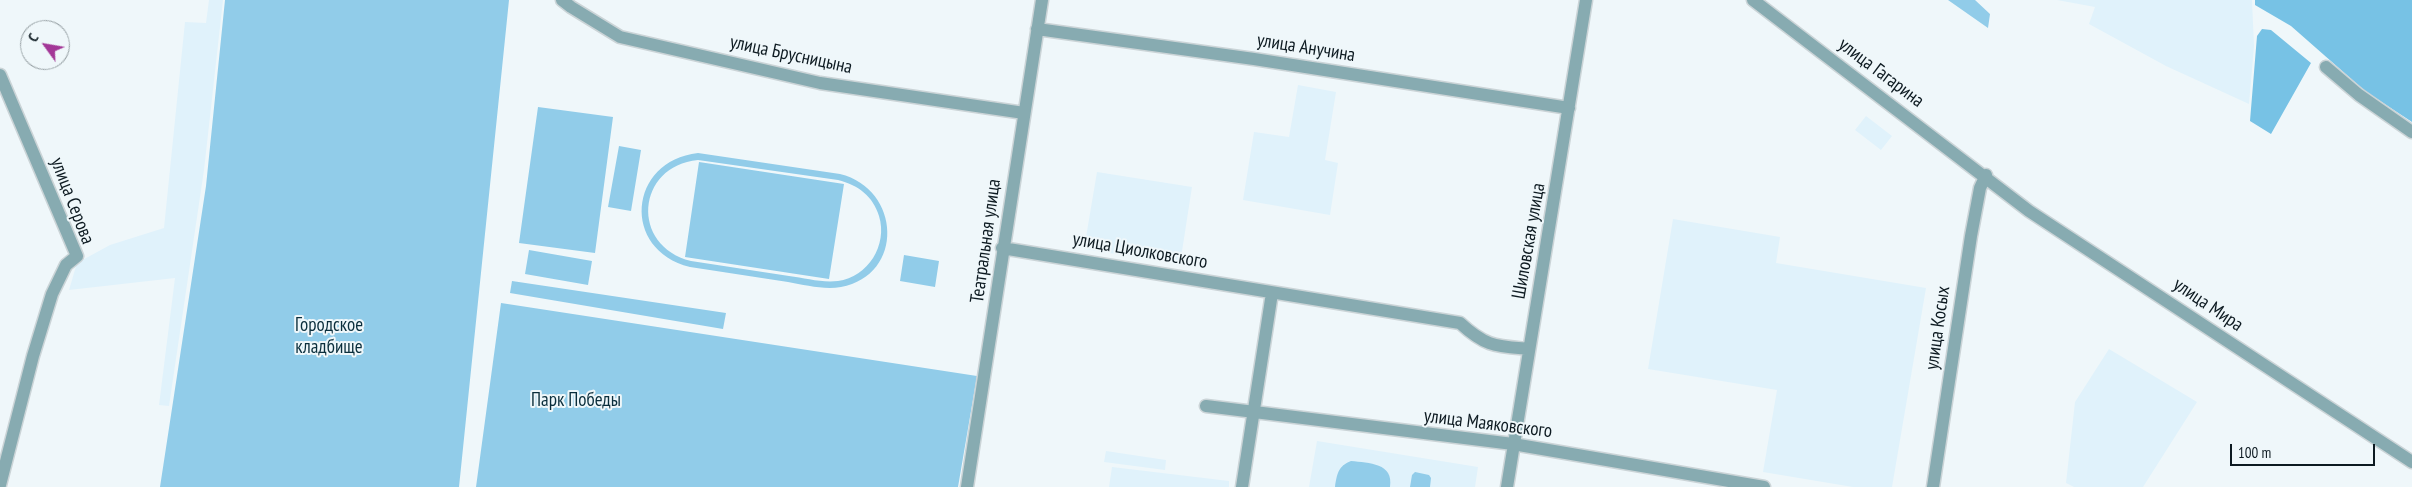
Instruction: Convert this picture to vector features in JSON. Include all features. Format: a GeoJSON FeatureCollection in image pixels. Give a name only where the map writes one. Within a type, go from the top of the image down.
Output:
{"type":"FeatureCollection","features":[{"type":"Feature","properties":{"kind":"street","name":"улица Брусницына"},"geometry":{"type":"LineString","coordinates":[[562,0],[571,8],[620,37],[820,83],[1024,113]]}},
{"type":"Feature","properties":{"kind":"street","name":"Театральная улица"},"geometry":{"type":"LineString","coordinates":[[967,487],[989,354],[1002,248],[1042,0]]}},
{"type":"Feature","properties":{"kind":"street","name":"Шиловская улица"},"geometry":{"type":"LineString","coordinates":[[1507,487],[1586,0]]}},
{"type":"Feature","properties":{"kind":"street","name":"улица Гагарина"},"geometry":{"type":"LineString","coordinates":[[1753,0],[1986,175]]}},
{"type":"Feature","properties":{"kind":"street","name":"улица Анучина"},"geometry":{"type":"LineString","coordinates":[[1037,30],[1254,59],[1569,108]]}},
{"type":"Feature","properties":{"kind":"street"},"geometry":{"type":"LineString","coordinates":[[2326,67],[2359,95],[2412,132]]}},
{"type":"Feature","properties":{"kind":"street","name":"улица Серова"},"geometry":{"type":"LineString","coordinates":[[0,75],[77,256],[66,265],[52,294],[33,356],[0,484]]}},
{"type":"Feature","properties":{"kind":"street","name":"улица Мира"},"geometry":{"type":"LineString","coordinates":[[1986,175],[2030,211],[2412,462]]}},
{"type":"Feature","properties":{"kind":"street","name":"улица Косых"},"geometry":{"type":"LineString","coordinates":[[1933,487],[1971,236],[1980,188],[1986,175]]}},
{"type":"Feature","properties":{"kind":"street","name":"улица Циолковского"},"geometry":{"type":"LineString","coordinates":[[1002,248],[1460,323],[1476,338],[1493,346],[1530,349]]}},
{"type":"Feature","properties":{"kind":"street"},"geometry":{"type":"LineString","coordinates":[[1242,487],[1272,293]]}},
{"type":"Feature","properties":{"kind":"street","name":"улица Маяковского"},"geometry":{"type":"LineString","coordinates":[[1206,406],[1253,414],[1513,444],[1764,487]]}},
{"type":"Feature","properties":{"kind":"shaded area"},"geometry":{"type":"Polygon","coordinates":[[[209,0],[223,0],[204,170],[169,406],[159,405],[175,278],[69,290],[77,263],[110,245],[164,228],[185,22],[206,23],[209,0]]]}},
{"type":"Feature","properties":{"kind":"shaded area"},"geometry":{"type":"Polygon","coordinates":[[[2057,0],[2252,0],[2254,46],[2249,104],[2166,66],[2089,24],[2095,7],[2057,0]]]}},
{"type":"Feature","properties":{"kind":"shaded area"},"geometry":{"type":"Polygon","coordinates":[[[2255,0],[2412,0],[2412,122],[2365,91],[2291,26],[2255,5],[2255,0]]]}},
{"type":"Feature","properties":{"kind":"shaded area"},"geometry":{"type":"Polygon","coordinates":[[[2262,29],[2271,30],[2311,63],[2271,134],[2250,121],[2257,36],[2262,29]]]}},
{"type":"Feature","properties":{"kind":"shaded area"},"geometry":{"type":"Polygon","coordinates":[[[1298,85],[1336,92],[1325,160],[1338,163],[1330,215],[1243,200],[1254,132],[1289,137],[1298,85]]]}},
{"type":"Feature","properties":{"kind":"shaded area"},"geometry":{"type":"Polygon","coordinates":[[[1866,116],[1892,136],[1881,150],[1855,130],[1866,116]]]}},
{"type":"Feature","properties":{"kind":"shaded area"},"geometry":{"type":"Polygon","coordinates":[[[1097,172],[1192,187],[1180,264],[1084,249],[1097,172]]]}},
{"type":"Feature","properties":{"kind":"shaded area"},"geometry":{"type":"Polygon","coordinates":[[[1673,219],[1780,237],[1776,263],[1926,288],[1892,487],[1853,487],[1763,472],[1777,390],[1648,369],[1673,219]]]}},
{"type":"Feature","properties":{"kind":"shaded area"},"geometry":{"type":"Polygon","coordinates":[[[2109,349],[2197,402],[2143,487],[2074,487],[2066,483],[2075,402],[2109,349]]]}},
{"type":"Feature","properties":{"kind":"shaded area"},"geometry":{"type":"Polygon","coordinates":[[[1317,441],[1478,467],[1475,487],[1309,487],[1317,441]]]}},
{"type":"Feature","properties":{"kind":"shaded area"},"geometry":{"type":"Polygon","coordinates":[[[1106,451],[1166,460],[1165,470],[1104,462],[1106,451]]]}},
{"type":"Feature","properties":{"kind":"shaded area"},"geometry":{"type":"Polygon","coordinates":[[[1112,467],[1229,481],[1229,487],[1109,487],[1112,467]]]}},
{"type":"Feature","properties":{"kind":"green space","name":"Городское кладбище"},"geometry":{"type":"Polygon","coordinates":[[[225,0],[509,0],[459,487],[160,487],[206,186],[225,0]]]}},
{"type":"Feature","properties":{"kind":"green space"},"geometry":{"type":"Polygon","coordinates":[[[1948,0],[1975,0],[1990,14],[1988,28],[1948,0]]]}},
{"type":"Feature","properties":{"kind":"green space"},"geometry":{"type":"Polygon","coordinates":[[[538,107],[613,117],[595,253],[519,243],[538,107]]]}},
{"type":"Feature","properties":{"kind":"green space"},"geometry":{"type":"Polygon","coordinates":[[[619,146],[641,150],[631,211],[608,207],[619,146]]]}},
{"type":"Feature","properties":{"kind":"green space"},"geometry":{"type":"Polygon","coordinates":[[[698,153],[840,174],[860,183],[875,196],[884,213],[887,232],[885,250],[876,266],[862,279],[835,288],[814,287],[690,267],[668,258],[652,243],[644,226],[642,207],[647,188],[658,172],[675,159],[698,153]],[[698,160],[677,165],[662,176],[652,191],[648,207],[650,224],[658,240],[671,253],[691,261],[814,280],[838,281],[849,278],[867,266],[878,248],[881,238],[881,227],[879,216],[869,197],[858,188],[838,180],[698,160]]]}},
{"type":"Feature","properties":{"kind":"green space"},"geometry":{"type":"Polygon","coordinates":[[[699,162],[844,184],[829,279],[685,257],[699,162]]]}},
{"type":"Feature","properties":{"kind":"green space"},"geometry":{"type":"Polygon","coordinates":[[[529,250],[592,261],[588,285],[525,274],[529,250]]]}},
{"type":"Feature","properties":{"kind":"green space"},"geometry":{"type":"Polygon","coordinates":[[[904,255],[939,261],[935,287],[900,281],[904,255]]]}},
{"type":"Feature","properties":{"kind":"green space"},"geometry":{"type":"Polygon","coordinates":[[[512,281],[726,313],[723,329],[510,293],[512,281]]]}},
{"type":"Feature","properties":{"kind":"green space","name":"Парк Победы"},"geometry":{"type":"Polygon","coordinates":[[[501,303],[977,376],[958,487],[476,487],[501,303]]]}},
{"type":"Feature","properties":{"kind":"green space"},"geometry":{"type":"Polygon","coordinates":[[[1351,461],[1372,464],[1384,469],[1390,479],[1390,487],[1335,487],[1339,471],[1343,465],[1351,461]]]}},
{"type":"Feature","properties":{"kind":"green space"},"geometry":{"type":"Polygon","coordinates":[[[1415,472],[1429,475],[1431,478],[1430,487],[1410,487],[1412,475],[1415,472]]]}}]}
